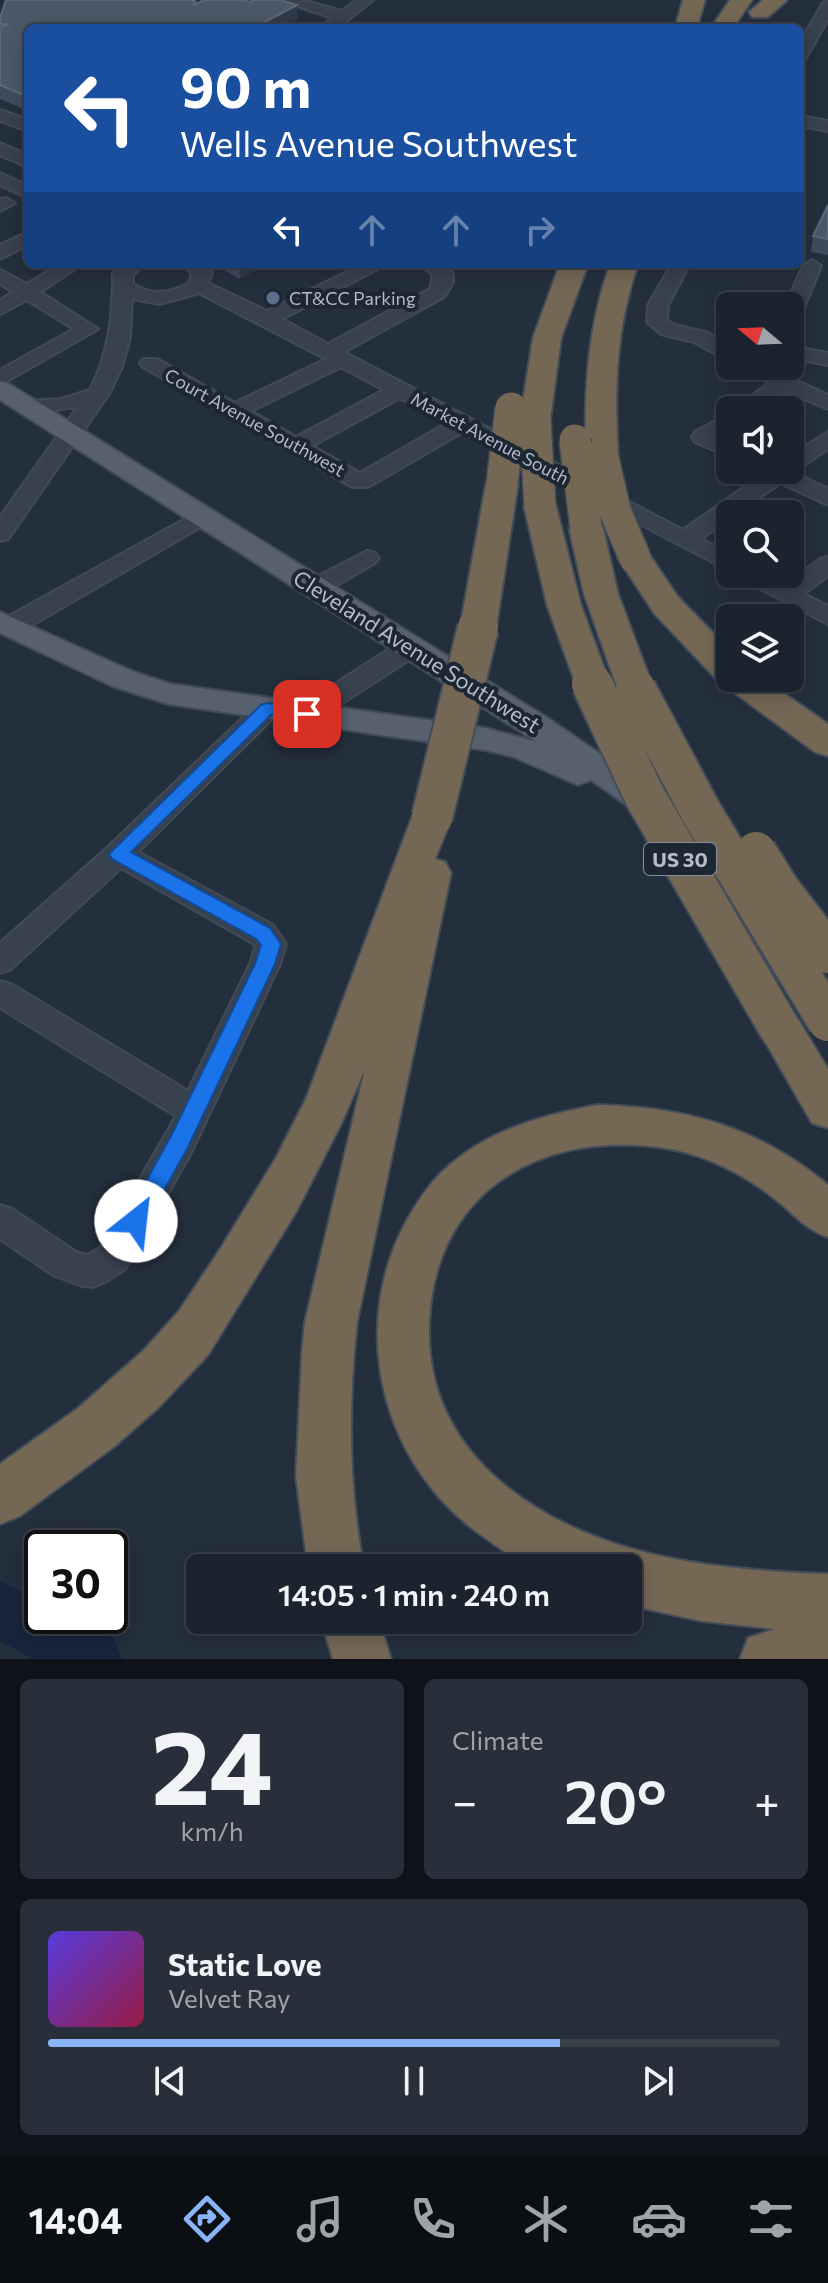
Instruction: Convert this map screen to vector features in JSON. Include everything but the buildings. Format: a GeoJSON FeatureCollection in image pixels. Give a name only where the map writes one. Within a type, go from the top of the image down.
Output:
{"type":"FeatureCollection","features":[{"type":"Feature","properties":{"kind":"highway"},"geometry":{"type":"LineString","coordinates":[[687,24],[694,0]]}},
{"type":"Feature","properties":{"kind":"highway","name":"US 30"},"geometry":{"type":"LineString","coordinates":[[572,268],[523,414],[560,592],[592,684],[644,795],[828,1109]]}},
{"type":"Feature","properties":{"kind":"highway","name":"US 30"},"geometry":{"type":"LineString","coordinates":[[605,268],[592,301],[580,350],[574,399],[588,447],[588,541],[601,594],[701,812],[828,1021]]}},
{"type":"Feature","properties":{"kind":"highway"},"geometry":{"type":"LineString","coordinates":[[623,268],[606,317],[588,447],[635,558],[666,605],[716,657]]}},
{"type":"Feature","properties":{"kind":"highway"},"geometry":{"type":"LineString","coordinates":[[0,1497],[49,1463],[141,1389],[184,1345],[287,1183],[339,1076],[411,866],[432,817],[478,628],[502,484],[523,414]]}},
{"type":"Feature","properties":{"kind":"highway"},"geometry":{"type":"LineString","coordinates":[[647,691],[779,889],[828,953]]}},
{"type":"Feature","properties":{"kind":"highway"},"geometry":{"type":"LineString","coordinates":[[757,692],[828,743]]}},
{"type":"Feature","properties":{"kind":"highway"},"geometry":{"type":"LineString","coordinates":[[334,1554],[323,1466],[324,1382],[331,1322],[345,1248],[429,886],[432,817]]}},
{"type":"Feature","properties":{"kind":"highway"},"geometry":{"type":"LineString","coordinates":[[569,1554],[551,1547],[488,1507],[440,1456],[424,1426],[412,1395],[401,1333],[408,1273],[431,1220],[468,1176],[491,1159],[544,1134],[604,1124],[672,1128],[724,1145],[764,1165],[828,1216]]}},
{"type":"Feature","properties":{"kind":"highway"},"geometry":{"type":"LineString","coordinates":[[642,1580],[688,1591],[727,1596],[828,1603]]}},
{"type":"Feature","properties":{"kind":"highway"},"geometry":{"type":"LineString","coordinates":[[354,1634],[362,1659]]}},
{"type":"Feature","properties":{"kind":"highway"},"geometry":{"type":"LineString","coordinates":[[769,1659],[828,1654]]}},
{"type":"Feature","properties":{"kind":"main road","name":"Cleveland Avenue Southwest"},"geometry":{"type":"LineString","coordinates":[[0,389],[582,756],[702,842],[828,920]]}},
{"type":"Feature","properties":{"kind":"main road"},"geometry":{"type":"LineString","coordinates":[[6,624],[145,688],[188,698],[485,739],[524,749],[607,788],[702,842]]}},
{"type":"Feature","properties":{"kind":"street"},"geometry":{"type":"LineString","coordinates":[[286,0],[343,16]]}},
{"type":"Feature","properties":{"kind":"street"},"geometry":{"type":"LineString","coordinates":[[332,24],[366,0]]}},
{"type":"Feature","properties":{"kind":"street"},"geometry":{"type":"LineString","coordinates":[[804,48],[828,6]]}},
{"type":"Feature","properties":{"kind":"street"},"geometry":{"type":"LineString","coordinates":[[0,115],[24,124]]}},
{"type":"Feature","properties":{"kind":"street"},"geometry":{"type":"LineString","coordinates":[[804,122],[828,126]]}},
{"type":"Feature","properties":{"kind":"street"},"geometry":{"type":"LineString","coordinates":[[0,148],[24,160]]}},
{"type":"Feature","properties":{"kind":"street"},"geometry":{"type":"LineString","coordinates":[[0,178],[24,191]]}},
{"type":"Feature","properties":{"kind":"street"},"geometry":{"type":"LineString","coordinates":[[0,253],[24,240]]}},
{"type":"Feature","properties":{"kind":"street"},"geometry":{"type":"LineString","coordinates":[[802,292],[813,266]]}},
{"type":"Feature","properties":{"kind":"street"},"geometry":{"type":"LineString","coordinates":[[0,308],[67,268]]}},
{"type":"Feature","properties":{"kind":"street"},"geometry":{"type":"LineString","coordinates":[[235,411],[437,293],[443,283],[443,273],[435,268]]}},
{"type":"Feature","properties":{"kind":"street"},"geometry":{"type":"LineString","coordinates":[[679,268],[658,305],[657,322],[668,330],[716,340]]}},
{"type":"Feature","properties":{"kind":"street"},"geometry":{"type":"LineString","coordinates":[[120,338],[197,270]]}},
{"type":"Feature","properties":{"kind":"street","name":"Market Avenue South"},"geometry":{"type":"LineString","coordinates":[[197,270],[258,316],[716,557]]}},
{"type":"Feature","properties":{"kind":"street"},"geometry":{"type":"LineString","coordinates":[[258,316],[350,270]]}},
{"type":"Feature","properties":{"kind":"street"},"geometry":{"type":"LineString","coordinates":[[1,530],[98,394],[112,367],[120,338],[127,271]]}},
{"type":"Feature","properties":{"kind":"street","name":"Market Avenue South"},"geometry":{"type":"LineString","coordinates":[[127,271],[139,296],[170,296],[258,316]]}},
{"type":"Feature","properties":{"kind":"street"},"geometry":{"type":"LineString","coordinates":[[0,276],[88,329],[0,379]]}},
{"type":"Feature","properties":{"kind":"street"},"geometry":{"type":"LineString","coordinates":[[701,337],[716,347]]}},
{"type":"Feature","properties":{"kind":"street"},"geometry":{"type":"LineString","coordinates":[[804,355],[828,359]]}},
{"type":"Feature","properties":{"kind":"street","name":"Court Avenue Southwest"},"geometry":{"type":"LineString","coordinates":[[150,363],[360,482],[463,423]]}},
{"type":"Feature","properties":{"kind":"street"},"geometry":{"type":"LineString","coordinates":[[777,380],[828,403]]}},
{"type":"Feature","properties":{"kind":"street"},"geometry":{"type":"LineString","coordinates":[[764,396],[783,383]]}},
{"type":"Feature","properties":{"kind":"street"},"geometry":{"type":"LineString","coordinates":[[295,446],[399,390]]}},
{"type":"Feature","properties":{"kind":"street"},"geometry":{"type":"LineString","coordinates":[[29,407],[63,405],[98,394]]}},
{"type":"Feature","properties":{"kind":"street"},"geometry":{"type":"LineString","coordinates":[[716,428],[703,437],[716,443]]}},
{"type":"Feature","properties":{"kind":"street"},"geometry":{"type":"LineString","coordinates":[[804,455],[828,439]]}},
{"type":"Feature","properties":{"kind":"street"},"geometry":{"type":"LineString","coordinates":[[684,540],[762,484]]}},
{"type":"Feature","properties":{"kind":"street"},"geometry":{"type":"LineString","coordinates":[[804,484],[828,498]]}},
{"type":"Feature","properties":{"kind":"street"},"geometry":{"type":"LineString","coordinates":[[6,624],[203,516]]}},
{"type":"Feature","properties":{"kind":"street"},"geometry":{"type":"LineString","coordinates":[[316,587],[367,558]]}},
{"type":"Feature","properties":{"kind":"street"},"geometry":{"type":"LineString","coordinates":[[787,595],[828,564]]}},
{"type":"Feature","properties":{"kind":"street"},"geometry":{"type":"LineString","coordinates":[[774,588],[828,616]]}},
{"type":"Feature","properties":{"kind":"street"},"geometry":{"type":"LineString","coordinates":[[307,714],[409,648]]}},
{"type":"Feature","properties":{"kind":"street"},"geometry":{"type":"LineString","coordinates":[[0,961],[118,854],[267,709]]}},
{"type":"Feature","properties":{"kind":"street"},"geometry":{"type":"LineString","coordinates":[[0,1220],[65,1264],[93,1271],[113,1258],[194,1111],[265,964],[271,944],[263,933],[118,854]]}},
{"type":"Feature","properties":{"kind":"street"},"geometry":{"type":"LineString","coordinates":[[0,993],[194,1111]]}},
{"type":"Feature","properties":{"kind":"waterway"},"geometry":{"type":"LineString","coordinates":[[0,1610],[93,1659]]}},
{"type":"Feature","properties":{"kind":"place","name":"CT&CC Parking"},"geometry":{"type":"Point","coordinates":[273,298]}},
{"type":"Feature","properties":{"kind":"route"},"geometry":{"type":"LineString","coordinates":[[136,1221],[179,1143],[265,964],[271,944],[263,933],[118,854],[267,709],[307,714]]}}]}
